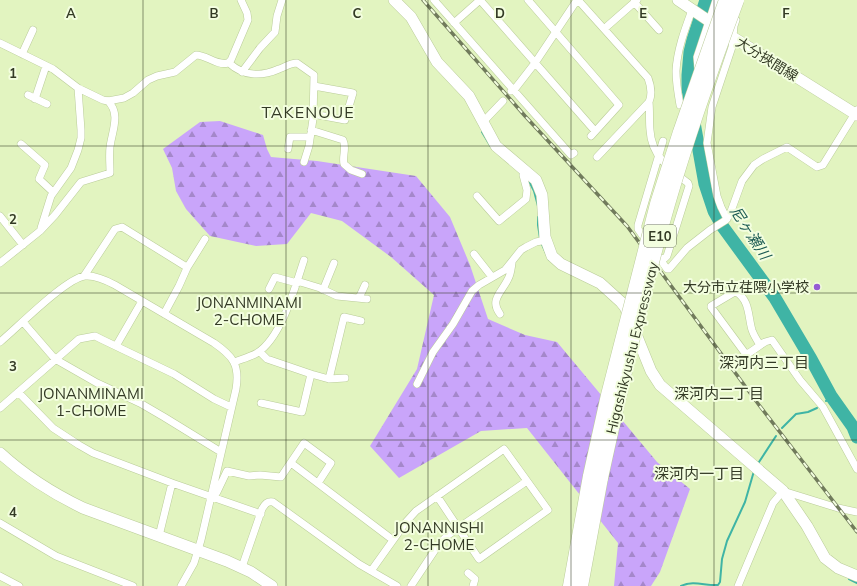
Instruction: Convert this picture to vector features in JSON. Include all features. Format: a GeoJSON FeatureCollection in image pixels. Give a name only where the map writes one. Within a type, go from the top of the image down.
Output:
{"type":"FeatureCollection","features":[{"type":"Feature","properties":{"kind":"highway","name":"Higashikyushu Expressway"},"geometry":{"type":"LineString","coordinates":[[581,586],[608,395],[657,204],[680,132],[726,0]]}},
{"type":"Feature","properties":{"kind":"highway","name":"Higashikyushu Expressway"},"geometry":{"type":"LineString","coordinates":[[570,586],[596,477],[619,395],[668,204],[714,61],[737,0]]}},
{"type":"Feature","properties":{"kind":"main road"},"geometry":{"type":"LineString","coordinates":[[394,0],[411,17],[436,62],[469,96],[496,146],[536,180],[543,200],[542,241],[552,256],[561,264],[600,282],[621,302],[625,307],[651,371],[660,385],[783,491],[807,526],[825,558],[838,568],[857,576]]}},
{"type":"Feature","properties":{"kind":"main road","name":"大分挾間線"},"geometry":{"type":"LineString","coordinates":[[678,0],[734,38],[856,113]]}},
{"type":"Feature","properties":{"kind":"main road"},"geometry":{"type":"LineString","coordinates":[[0,453],[24,474],[83,508],[242,567],[272,586]]}},
{"type":"Feature","properties":{"kind":"street"},"geometry":{"type":"LineString","coordinates":[[229,63],[248,20],[248,13],[240,0]]}},
{"type":"Feature","properties":{"kind":"street"},"geometry":{"type":"LineString","coordinates":[[242,72],[260,48],[275,32],[277,16],[282,0]]}},
{"type":"Feature","properties":{"kind":"street"},"geometry":{"type":"LineString","coordinates":[[434,0],[571,155],[574,153]]}},
{"type":"Feature","properties":{"kind":"street"},"geometry":{"type":"LineString","coordinates":[[454,22],[480,0],[593,133],[620,105],[528,0]]}},
{"type":"Feature","properties":{"kind":"street"},"geometry":{"type":"LineString","coordinates":[[512,90],[535,63],[578,0],[648,78],[651,97],[649,102],[650,139],[658,156],[688,183],[689,186],[667,256],[666,258],[660,259]]}},
{"type":"Feature","properties":{"kind":"street"},"geometry":{"type":"LineString","coordinates":[[712,107],[698,69],[697,57],[716,0]]}},
{"type":"Feature","properties":{"kind":"street"},"geometry":{"type":"LineString","coordinates":[[727,218],[717,196],[707,145],[712,107],[728,62],[734,38],[734,26],[744,0]]}},
{"type":"Feature","properties":{"kind":"street"},"geometry":{"type":"LineString","coordinates":[[604,29],[635,1],[659,30]]}},
{"type":"Feature","properties":{"kind":"street"},"geometry":{"type":"LineString","coordinates":[[680,105],[676,69],[681,44],[692,10]]}},
{"type":"Feature","properties":{"kind":"street"},"geometry":{"type":"LineString","coordinates":[[22,54],[33,30]]}},
{"type":"Feature","properties":{"kind":"street"},"geometry":{"type":"LineString","coordinates":[[0,43],[46,66],[78,88],[108,101],[124,98],[134,93],[148,80],[175,72],[196,55],[217,62],[226,64],[229,63],[242,72],[254,75],[279,70],[292,63],[297,63],[314,75],[313,114],[310,137],[304,162]]}},
{"type":"Feature","properties":{"kind":"street"},"geometry":{"type":"LineString","coordinates":[[35,99],[46,66]]}},
{"type":"Feature","properties":{"kind":"street"},"geometry":{"type":"LineString","coordinates":[[313,114],[345,120],[353,93],[314,86]]}},
{"type":"Feature","properties":{"kind":"street"},"geometry":{"type":"LineString","coordinates":[[40,231],[48,203],[53,192],[71,168],[80,143],[81,130],[78,88]]}},
{"type":"Feature","properties":{"kind":"street"},"geometry":{"type":"LineString","coordinates":[[28,95],[47,104]]}},
{"type":"Feature","properties":{"kind":"street"},"geometry":{"type":"LineString","coordinates":[[0,263],[40,231],[55,215],[77,185],[87,179],[110,172],[110,148],[115,116],[113,108],[108,101]]}},
{"type":"Feature","properties":{"kind":"street"},"geometry":{"type":"LineString","coordinates":[[483,122],[502,101]]}},
{"type":"Feature","properties":{"kind":"street"},"geometry":{"type":"LineString","coordinates":[[597,157],[649,102]]}},
{"type":"Feature","properties":{"kind":"street"},"geometry":{"type":"LineString","coordinates":[[663,141],[638,229],[669,269],[687,248],[727,218],[730,214],[742,182],[754,165],[762,158],[787,147],[817,167],[823,165],[856,113]]}},
{"type":"Feature","properties":{"kind":"street"},"geometry":{"type":"LineString","coordinates":[[311,130],[343,140],[345,146],[343,157],[344,164],[351,170],[362,174]]}},
{"type":"Feature","properties":{"kind":"street"},"geometry":{"type":"LineString","coordinates":[[288,148],[290,137],[310,137]]}},
{"type":"Feature","properties":{"kind":"street"},"geometry":{"type":"LineString","coordinates":[[21,144],[45,165],[39,179],[53,192]]}},
{"type":"Feature","properties":{"kind":"street"},"geometry":{"type":"LineString","coordinates":[[476,196],[499,221],[526,199],[527,190],[523,175],[525,170]]}},
{"type":"Feature","properties":{"kind":"street"},"geometry":{"type":"LineString","coordinates":[[0,216],[23,245]]}},
{"type":"Feature","properties":{"kind":"street"},"geometry":{"type":"LineString","coordinates":[[0,342],[63,288],[84,276],[115,229],[120,227],[187,268]]}},
{"type":"Feature","properties":{"kind":"street"},"geometry":{"type":"LineString","coordinates":[[164,314],[180,286],[187,268],[205,238]]}},
{"type":"Feature","properties":{"kind":"street"},"geometry":{"type":"LineString","coordinates":[[417,384],[432,352],[453,324],[472,291],[505,270],[522,250],[542,241]]}},
{"type":"Feature","properties":{"kind":"street"},"geometry":{"type":"LineString","coordinates":[[474,254],[492,277]]}},
{"type":"Feature","properties":{"kind":"street"},"geometry":{"type":"LineString","coordinates":[[234,362],[260,352],[276,333],[297,282],[304,260]]}},
{"type":"Feature","properties":{"kind":"street"},"geometry":{"type":"LineString","coordinates":[[323,290],[334,263]]}},
{"type":"Feature","properties":{"kind":"street"},"geometry":{"type":"LineString","coordinates":[[500,314],[495,307],[495,303],[509,278],[512,263]]}},
{"type":"Feature","properties":{"kind":"street"},"geometry":{"type":"LineString","coordinates":[[84,276],[91,276],[105,280],[225,350],[234,362],[236,368],[237,380],[212,496],[194,563],[181,586]]}},
{"type":"Feature","properties":{"kind":"street"},"geometry":{"type":"LineString","coordinates":[[269,290],[275,277],[297,282],[337,296],[367,299]]}},
{"type":"Feature","properties":{"kind":"street"},"geometry":{"type":"LineString","coordinates":[[359,298],[365,285]]}},
{"type":"Feature","properties":{"kind":"street"},"geometry":{"type":"LineString","coordinates":[[760,344],[752,331],[747,304],[739,293],[733,293],[710,307],[745,352],[749,353],[760,344],[772,340],[800,380],[823,407],[857,469]]}},
{"type":"Feature","properties":{"kind":"street"},"geometry":{"type":"LineString","coordinates":[[116,346],[142,301]]}},
{"type":"Feature","properties":{"kind":"street"},"geometry":{"type":"LineString","coordinates":[[329,379],[344,317],[361,321]]}},
{"type":"Feature","properties":{"kind":"street"},"geometry":{"type":"LineString","coordinates":[[23,322],[55,359],[97,383],[164,417],[221,452]]}},
{"type":"Feature","properties":{"kind":"street"},"geometry":{"type":"LineString","coordinates":[[0,408],[55,359],[79,339],[86,336],[95,336],[174,374],[214,399],[231,407]]}},
{"type":"Feature","properties":{"kind":"street"},"geometry":{"type":"LineString","coordinates":[[260,352],[267,359],[311,374],[329,379],[345,378]]}},
{"type":"Feature","properties":{"kind":"street"},"geometry":{"type":"LineString","coordinates":[[261,403],[302,412],[311,374]]}},
{"type":"Feature","properties":{"kind":"street"},"geometry":{"type":"LineString","coordinates":[[18,392],[53,428],[79,445],[114,462],[260,514]]}},
{"type":"Feature","properties":{"kind":"street"},"geometry":{"type":"LineString","coordinates":[[212,496],[217,492],[226,471],[250,476],[260,475],[281,477],[304,443],[331,463],[318,483]]}},
{"type":"Feature","properties":{"kind":"street"},"geometry":{"type":"LineString","coordinates":[[371,571],[406,522],[416,511],[437,496],[504,449],[548,510],[478,559],[437,496]]}},
{"type":"Feature","properties":{"kind":"street"},"geometry":{"type":"LineString","coordinates":[[291,463],[393,540]]}},
{"type":"Feature","properties":{"kind":"street"},"geometry":{"type":"LineString","coordinates":[[411,586],[439,544],[448,535],[527,481]]}},
{"type":"Feature","properties":{"kind":"street"},"geometry":{"type":"LineString","coordinates":[[160,536],[172,483]]}},
{"type":"Feature","properties":{"kind":"street"},"geometry":{"type":"LineString","coordinates":[[738,586],[773,503],[783,491],[838,508],[857,512]]}},
{"type":"Feature","properties":{"kind":"street"},"geometry":{"type":"LineString","coordinates":[[242,567],[260,514],[265,504],[270,501],[371,571],[396,586]]}},
{"type":"Feature","properties":{"kind":"street"},"geometry":{"type":"LineString","coordinates":[[0,523],[56,556],[133,586]]}},
{"type":"Feature","properties":{"kind":"street"},"geometry":{"type":"LineString","coordinates":[[468,573],[475,579],[473,586]]}},
{"type":"Feature","properties":{"kind":"street"},"geometry":{"type":"LineString","coordinates":[[0,576],[19,586]]}},
{"type":"Feature","properties":{"kind":"green space"},"geometry":{"type":"Polygon","coordinates":[[[220,121],[263,135],[271,157],[317,161],[416,176],[450,217],[470,265],[488,319],[525,335],[557,342],[657,462],[690,489],[660,572],[651,586],[614,586],[618,543],[527,428],[481,431],[399,478],[370,446],[417,369],[434,295],[391,257],[342,221],[311,213],[287,244],[256,246],[210,236],[186,209],[176,191],[172,168],[163,149],[200,122],[220,121]]]}},
{"type":"Feature","properties":{"kind":"waterway","name":"尼ヶ瀬川"},"geometry":{"type":"LineString","coordinates":[[706,0],[690,52],[688,89],[705,184],[714,211],[723,227],[775,298],[831,396],[853,427],[857,437]]}},
{"type":"Feature","properties":{"kind":"waterway"},"geometry":{"type":"LineString","coordinates":[[482,132],[491,147]]}},
{"type":"Feature","properties":{"kind":"waterway"},"geometry":{"type":"LineString","coordinates":[[529,181],[534,191],[538,206]]}},
{"type":"Feature","properties":{"kind":"waterway"},"geometry":{"type":"LineString","coordinates":[[538,217],[540,238]]}},
{"type":"Feature","properties":{"kind":"waterway"},"geometry":{"type":"LineString","coordinates":[[541,242],[549,260]]}},
{"type":"Feature","properties":{"kind":"waterway","name":"尼ヶ瀬川"},"geometry":{"type":"LineString","coordinates":[[826,401],[831,396]]}},
{"type":"Feature","properties":{"kind":"waterway"},"geometry":{"type":"LineString","coordinates":[[782,428],[796,414],[808,412],[817,408]]}},
{"type":"Feature","properties":{"kind":"waterway"},"geometry":{"type":"LineString","coordinates":[[759,462],[776,436]]}},
{"type":"Feature","properties":{"kind":"waterway"},"geometry":{"type":"LineString","coordinates":[[681,586],[690,583],[718,585],[720,582],[722,559],[727,541],[745,502],[754,471]]}},
{"type":"Feature","properties":{"kind":"waterway"},"geometry":{"type":"LineString","coordinates":[[849,579],[857,583]]}},
{"type":"Feature","properties":{"kind":"railway"},"geometry":{"type":"LineString","coordinates":[[423,0],[525,116],[627,226],[759,405],[857,532]]}},
{"type":"Feature","properties":{"kind":"place","name":"大分市立荏隈小学校"},"geometry":{"type":"Point","coordinates":[817,287]}},
{"type":"Feature","properties":{"kind":"district","name":"TAKENOUE"},"geometry":{"type":"Point","coordinates":[308,112]}},
{"type":"Feature","properties":{"kind":"district","name":"JONANMINAMI 2-CHOME"},"geometry":{"type":"Point","coordinates":[249,312]}},
{"type":"Feature","properties":{"kind":"district","name":"深河内三丁目"},"geometry":{"type":"Point","coordinates":[764,363]}},
{"type":"Feature","properties":{"kind":"district","name":"深河内二丁目"},"geometry":{"type":"Point","coordinates":[719,394]}},
{"type":"Feature","properties":{"kind":"district","name":"JONANMINAMI 1-CHOME"},"geometry":{"type":"Point","coordinates":[91,402]}},
{"type":"Feature","properties":{"kind":"district","name":"深河内一丁目"},"geometry":{"type":"Point","coordinates":[699,474]}},
{"type":"Feature","properties":{"kind":"district","name":"JONANNISHI 2-CHOME"},"geometry":{"type":"Point","coordinates":[439,536]}}]}
